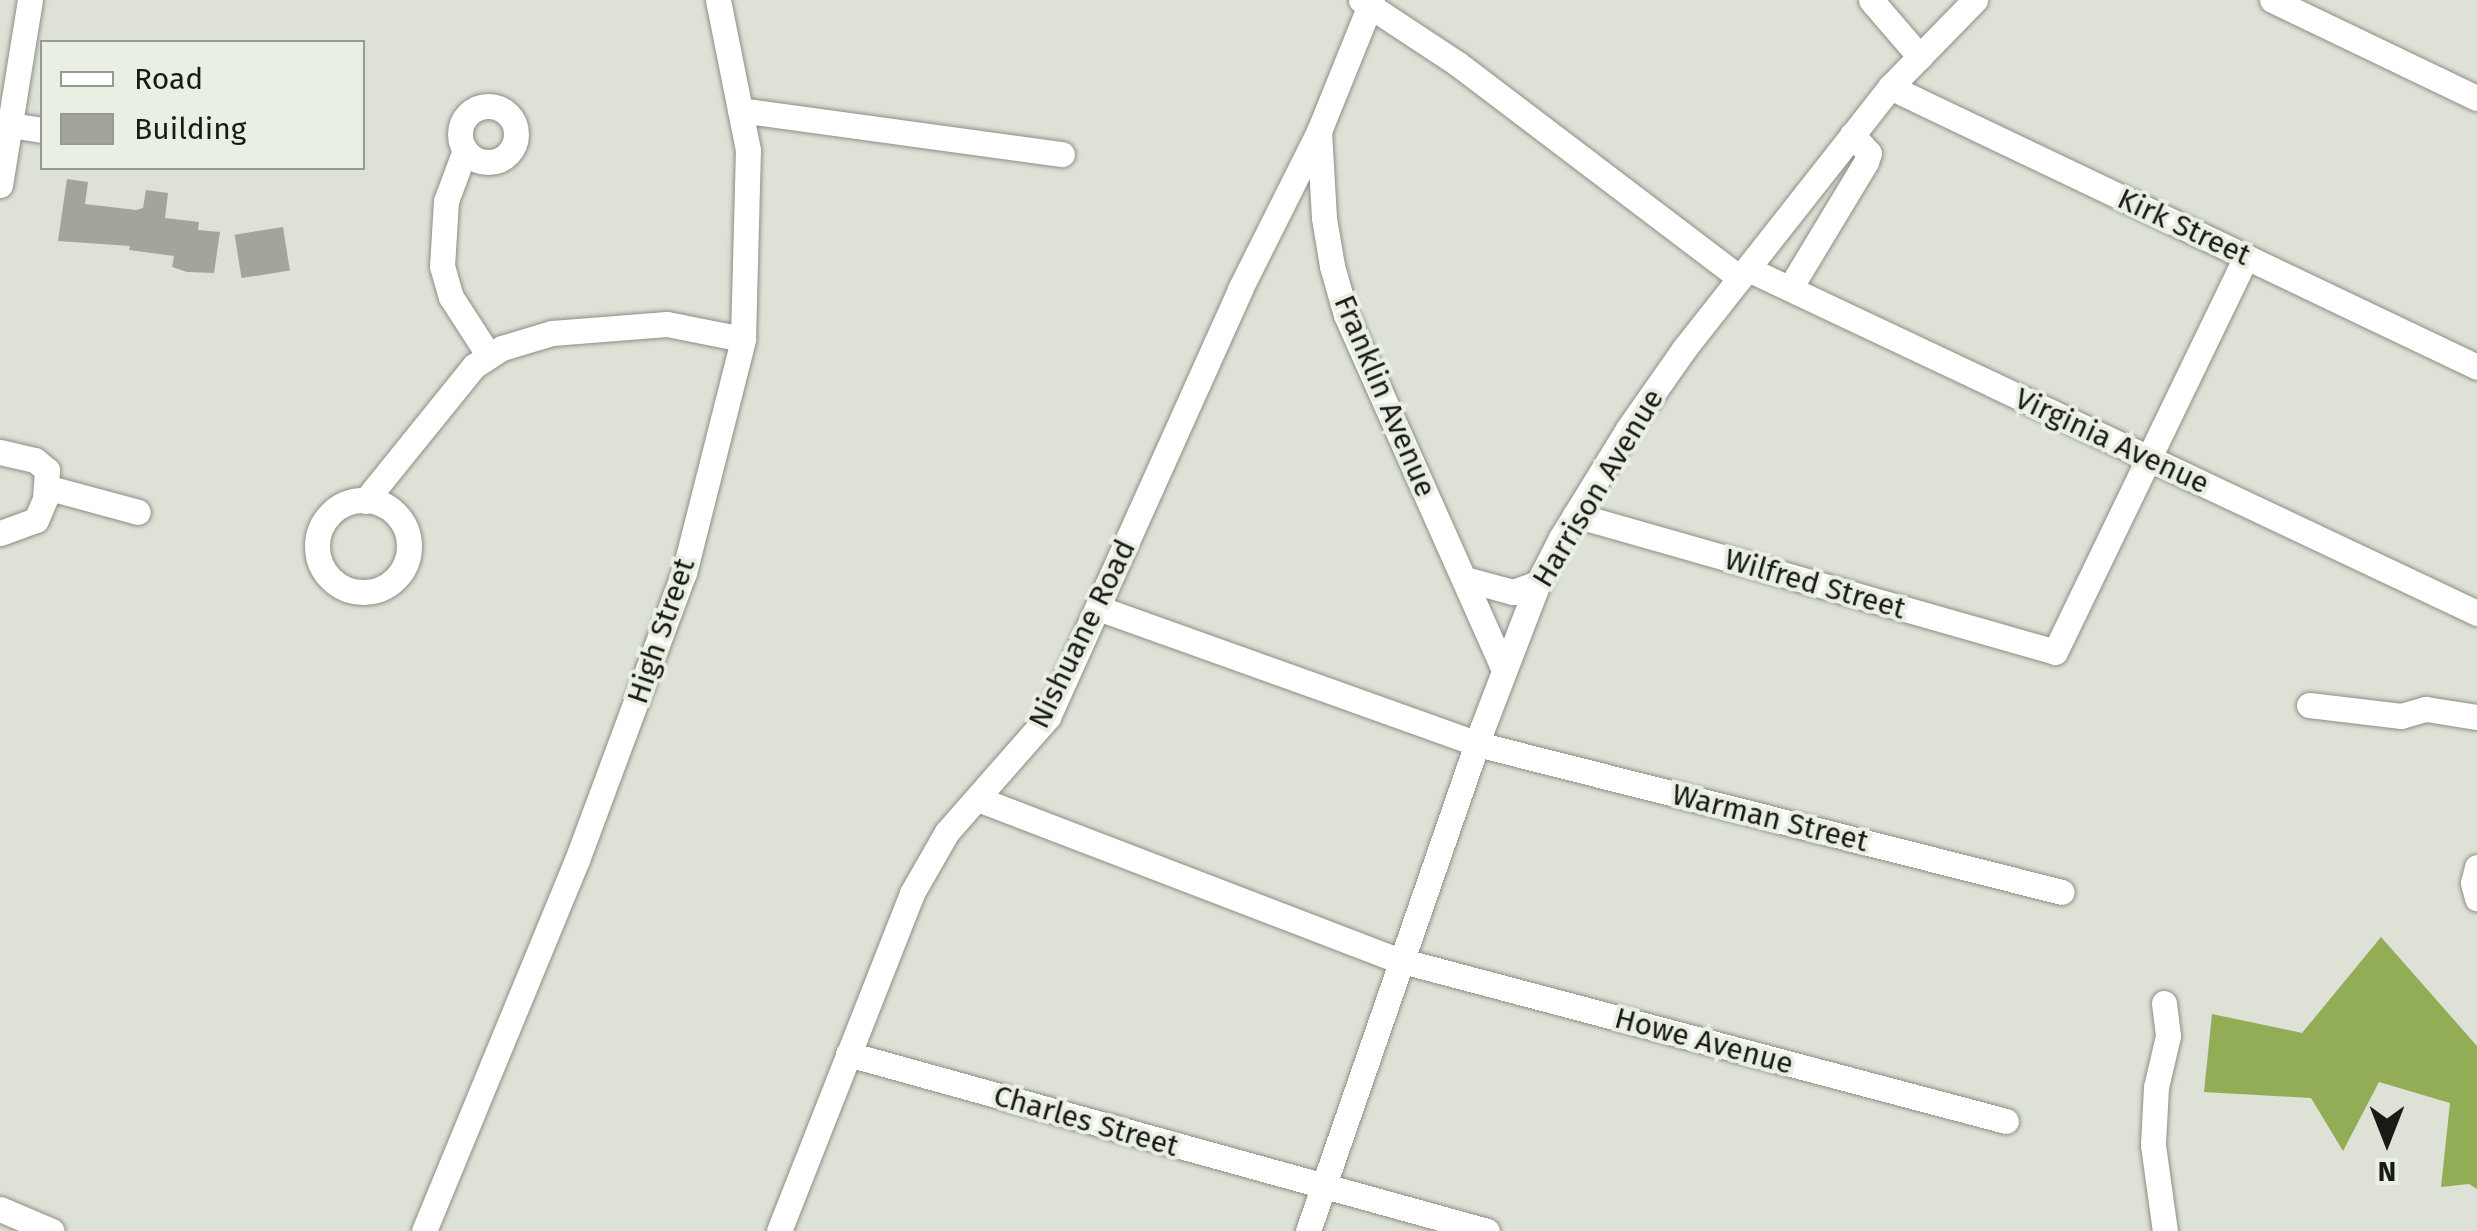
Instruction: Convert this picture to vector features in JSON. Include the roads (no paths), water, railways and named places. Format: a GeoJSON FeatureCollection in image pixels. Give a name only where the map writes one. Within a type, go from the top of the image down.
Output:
{"type":"FeatureCollection","features":[{"type":"Feature","properties":{"kind":"street"},"geometry":{"type":"LineString","coordinates":[[0,185],[30,0]]}},
{"type":"Feature","properties":{"kind":"street","name":"High Street"},"geometry":{"type":"LineString","coordinates":[[424,1231],[577,860],[684,572],[743,339],[748,150],[718,0]]}},
{"type":"Feature","properties":{"kind":"street"},"geometry":{"type":"LineString","coordinates":[[1871,0],[1920,57]]}},
{"type":"Feature","properties":{"kind":"street","name":"Harrison Avenue"},"geometry":{"type":"LineString","coordinates":[[1308,1231],[1477,744],[1538,583],[1628,429],[1744,273],[1890,88],[1976,0]]}},
{"type":"Feature","properties":{"kind":"street"},"geometry":{"type":"LineString","coordinates":[[2272,0],[2477,98]]}},
{"type":"Feature","properties":{"kind":"street","name":"Franklin Avenue"},"geometry":{"type":"LineString","coordinates":[[1368,2],[1319,131],[1324,218],[1346,315],[1504,670]]}},
{"type":"Feature","properties":{"kind":"street","name":"Virginia Avenue"},"geometry":{"type":"LineString","coordinates":[[1368,2],[1744,273],[1790,288],[2477,612]]}},
{"type":"Feature","properties":{"kind":"street","name":"Kirk Street"},"geometry":{"type":"LineString","coordinates":[[1890,88],[2477,367]]}},
{"type":"Feature","properties":{"kind":"street"},"geometry":{"type":"LineString","coordinates":[[740,110],[1062,154]]}},
{"type":"Feature","properties":{"kind":"street"},"geometry":{"type":"LineString","coordinates":[[10,125],[40,130]]}},
{"type":"Feature","properties":{"kind":"street","name":"Nishuane Road"},"geometry":{"type":"LineString","coordinates":[[779,1231],[912,893],[947,832],[1048,717],[1240,289],[1319,131]]}},
{"type":"Feature","properties":{"kind":"street"},"geometry":{"type":"LineString","coordinates":[[1790,288],[1866,162],[1868,153],[1852,135]]}},
{"type":"Feature","properties":{"kind":"street"},"geometry":{"type":"LineString","coordinates":[[465,150],[446,200],[442,266],[451,297],[489,356]]}},
{"type":"Feature","properties":{"kind":"street"},"geometry":{"type":"LineString","coordinates":[[2149,458],[2246,257]]}},
{"type":"Feature","properties":{"kind":"street"},"geometry":{"type":"LineString","coordinates":[[365,501],[474,366],[489,356],[552,334],[617,326],[668,324],[743,339]]}},
{"type":"Feature","properties":{"kind":"street"},"geometry":{"type":"LineString","coordinates":[[0,452],[35,460],[48,470],[36,520],[0,533]]}},
{"type":"Feature","properties":{"kind":"street","name":"Wilfred Street"},"geometry":{"type":"LineString","coordinates":[[1575,516],[2055,652],[2149,458]]}},
{"type":"Feature","properties":{"kind":"street"},"geometry":{"type":"LineString","coordinates":[[46,487],[138,512]]}},
{"type":"Feature","properties":{"kind":"street"},"geometry":{"type":"LineString","coordinates":[[1466,580],[1514,592],[1538,583]]}},
{"type":"Feature","properties":{"kind":"street","name":"Warman Street"},"geometry":{"type":"LineString","coordinates":[[1098,608],[1477,744],[2062,892]]}},
{"type":"Feature","properties":{"kind":"street"},"geometry":{"type":"LineString","coordinates":[[2309,705],[2401,716],[2426,709],[2477,717]]}},
{"type":"Feature","properties":{"kind":"street","name":"Howe Avenue"},"geometry":{"type":"LineString","coordinates":[[978,799],[1402,961],[2006,1121]]}},
{"type":"Feature","properties":{"kind":"street"},"geometry":{"type":"LineString","coordinates":[[2477,867],[2473,882],[2477,898]]}},
{"type":"Feature","properties":{"kind":"street"},"geometry":{"type":"LineString","coordinates":[[2164,1003],[2168,1036],[2156,1087],[2153,1145],[2165,1231]]}},
{"type":"Feature","properties":{"kind":"street","name":"Charles Street"},"geometry":{"type":"LineString","coordinates":[[848,1054],[1487,1231]]}},
{"type":"Feature","properties":{"kind":"street"},"geometry":{"type":"LineString","coordinates":[[0,1209],[52,1231]]}}]}
